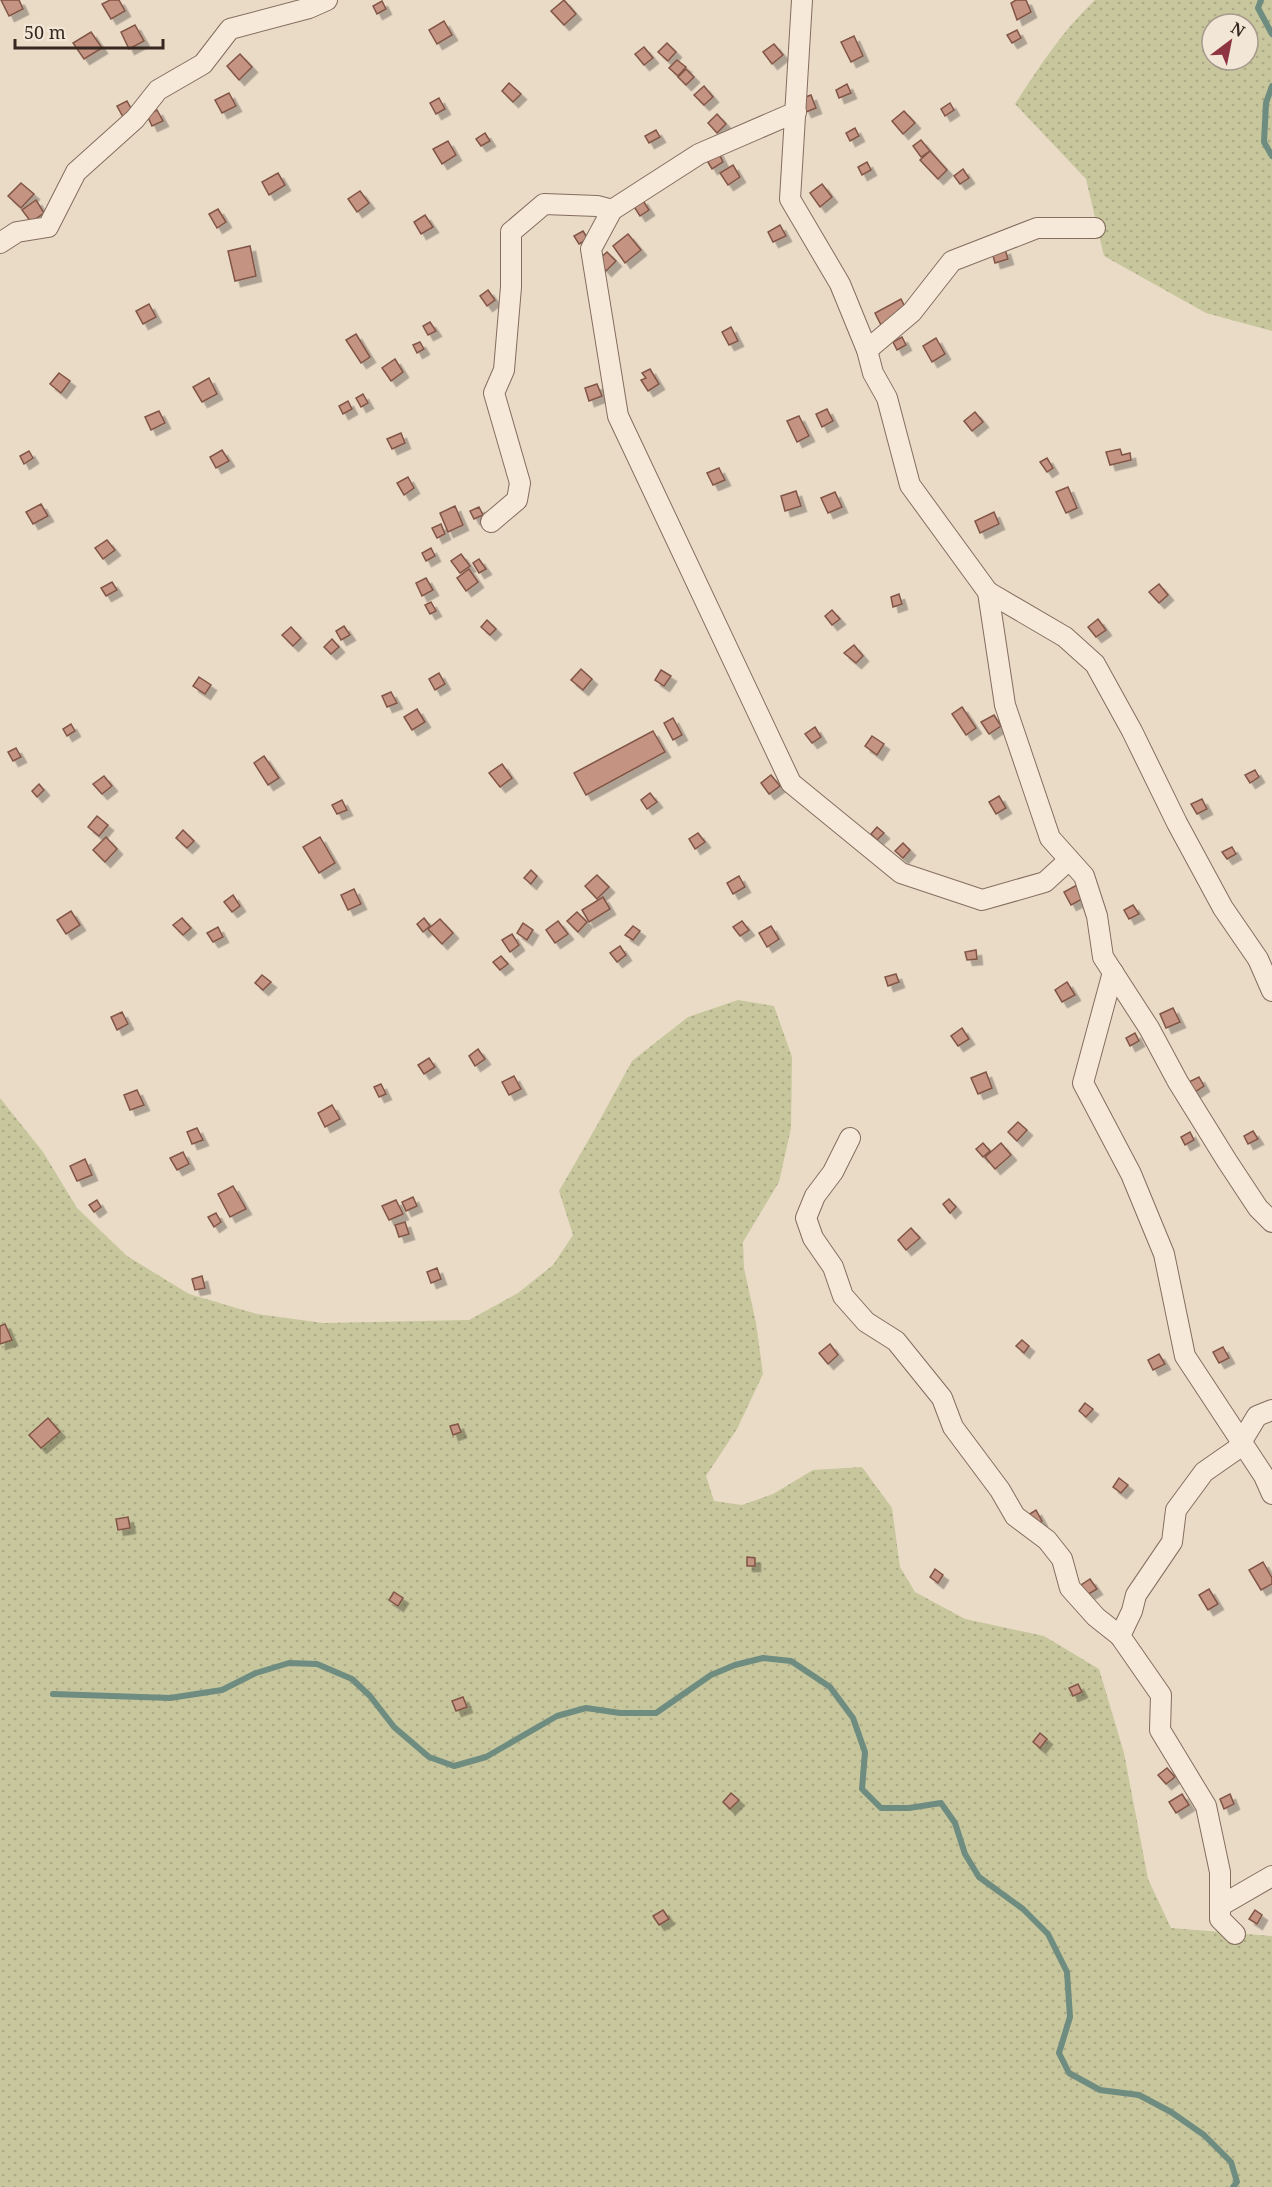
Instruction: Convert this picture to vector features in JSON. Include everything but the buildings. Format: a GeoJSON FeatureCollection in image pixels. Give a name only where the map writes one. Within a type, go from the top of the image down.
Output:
{"type":"FeatureCollection","features":[{"type":"Feature","properties":{"kind":"street"},"geometry":{"type":"LineString","coordinates":[[0,243],[17,232],[48,227],[76,172],[135,119],[158,90],[203,64],[230,29],[309,8],[327,0]]}},
{"type":"Feature","properties":{"kind":"street"},"geometry":{"type":"LineString","coordinates":[[802,0],[790,199],[840,284],[867,350],[873,373],[887,399],[910,484],[988,592],[1065,637],[1095,664],[1223,908],[1258,959],[1272,992]]}},
{"type":"Feature","properties":{"kind":"street"},"geometry":{"type":"LineString","coordinates":[[796,112],[699,154],[612,210],[591,249],[618,416],[791,783],[901,873],[982,900],[1046,882],[1069,860]]}},
{"type":"Feature","properties":{"kind":"street"},"geometry":{"type":"LineString","coordinates":[[491,522],[517,500],[520,483],[494,393],[504,370],[512,287],[511,232],[544,204],[597,206],[612,210]]}},
{"type":"Feature","properties":{"kind":"street"},"geometry":{"type":"LineString","coordinates":[[867,350],[912,312],[952,261],[1037,228],[1095,228]]}},
{"type":"Feature","properties":{"kind":"street"},"geometry":{"type":"LineString","coordinates":[[988,592],[1005,705],[1050,838],[1084,876],[1097,916],[1103,957],[1149,1028],[1178,1082],[1252,1199],[1272,1222]]}},
{"type":"Feature","properties":{"kind":"street"},"geometry":{"type":"LineString","coordinates":[[1113,972],[1083,1083],[1131,1174],[1164,1254],[1185,1356],[1264,1476],[1272,1494]]}},
{"type":"Feature","properties":{"kind":"street"},"geometry":{"type":"LineString","coordinates":[[850,1138],[833,1172],[815,1196],[806,1218],[813,1238],[833,1267],[843,1296],[866,1322],[896,1341],[942,1398],[953,1427],[1000,1490],[1015,1516],[1047,1540],[1062,1559],[1070,1588],[1096,1617],[1120,1636],[1161,1695],[1160,1730],[1206,1806],[1221,1872],[1220,1918],[1235,1934]]}},
{"type":"Feature","properties":{"kind":"street"},"geometry":{"type":"LineString","coordinates":[[1120,1636],[1132,1611],[1136,1595],[1172,1542],[1176,1510],[1204,1472],[1237,1449],[1257,1416],[1272,1410]]}},
{"type":"Feature","properties":{"kind":"street"},"geometry":{"type":"LineString","coordinates":[[1220,1906],[1272,1876]]}},
{"type":"Feature","properties":{"kind":"green space"},"geometry":{"type":"Polygon","coordinates":[[[1095,0],[1272,0],[1272,331],[1206,313],[1104,256],[1086,179],[1015,104],[1072,24],[1095,0]]]}},
{"type":"Feature","properties":{"kind":"green space"},"geometry":{"type":"Polygon","coordinates":[[[738,1000],[774,1006],[792,1057],[791,1128],[779,1182],[743,1242],[744,1268],[756,1323],[763,1374],[737,1429],[706,1476],[714,1501],[742,1505],[773,1494],[813,1470],[862,1467],[892,1508],[900,1567],[915,1592],[965,1619],[1044,1636],[1099,1669],[1124,1753],[1148,1879],[1171,1928],[1272,1936],[1272,2187],[0,2187],[0,1098],[43,1152],[77,1208],[127,1256],[189,1294],[257,1314],[323,1323],[469,1320],[518,1293],[553,1265],[573,1235],[559,1191],[632,1061],[688,1017],[738,1000]]]}},
{"type":"Feature","properties":{"kind":"waterway"},"geometry":{"type":"LineString","coordinates":[[1261,0],[1258,8],[1272,34]]}},
{"type":"Feature","properties":{"kind":"waterway"},"geometry":{"type":"LineString","coordinates":[[1272,86],[1266,103],[1264,142],[1272,156]]}},
{"type":"Feature","properties":{"kind":"waterway"},"geometry":{"type":"LineString","coordinates":[[53,1694],[170,1698],[222,1690],[256,1673],[289,1663],[317,1664],[352,1679],[370,1696],[394,1727],[429,1757],[454,1766],[486,1757],[557,1716],[586,1708],[620,1713],[656,1713],[711,1675],[735,1665],[763,1658],[791,1661],[830,1687],[853,1718],[865,1752],[862,1789],[881,1808],[909,1808],[941,1803],[955,1823],[965,1854],[979,1877],[1023,1909],[1048,1934],[1067,1972],[1070,2017],[1059,2053],[1069,2073],[1100,2090],[1139,2095],[1171,2112],[1204,2135],[1231,2162],[1237,2182],[1233,2187]]}}]}
